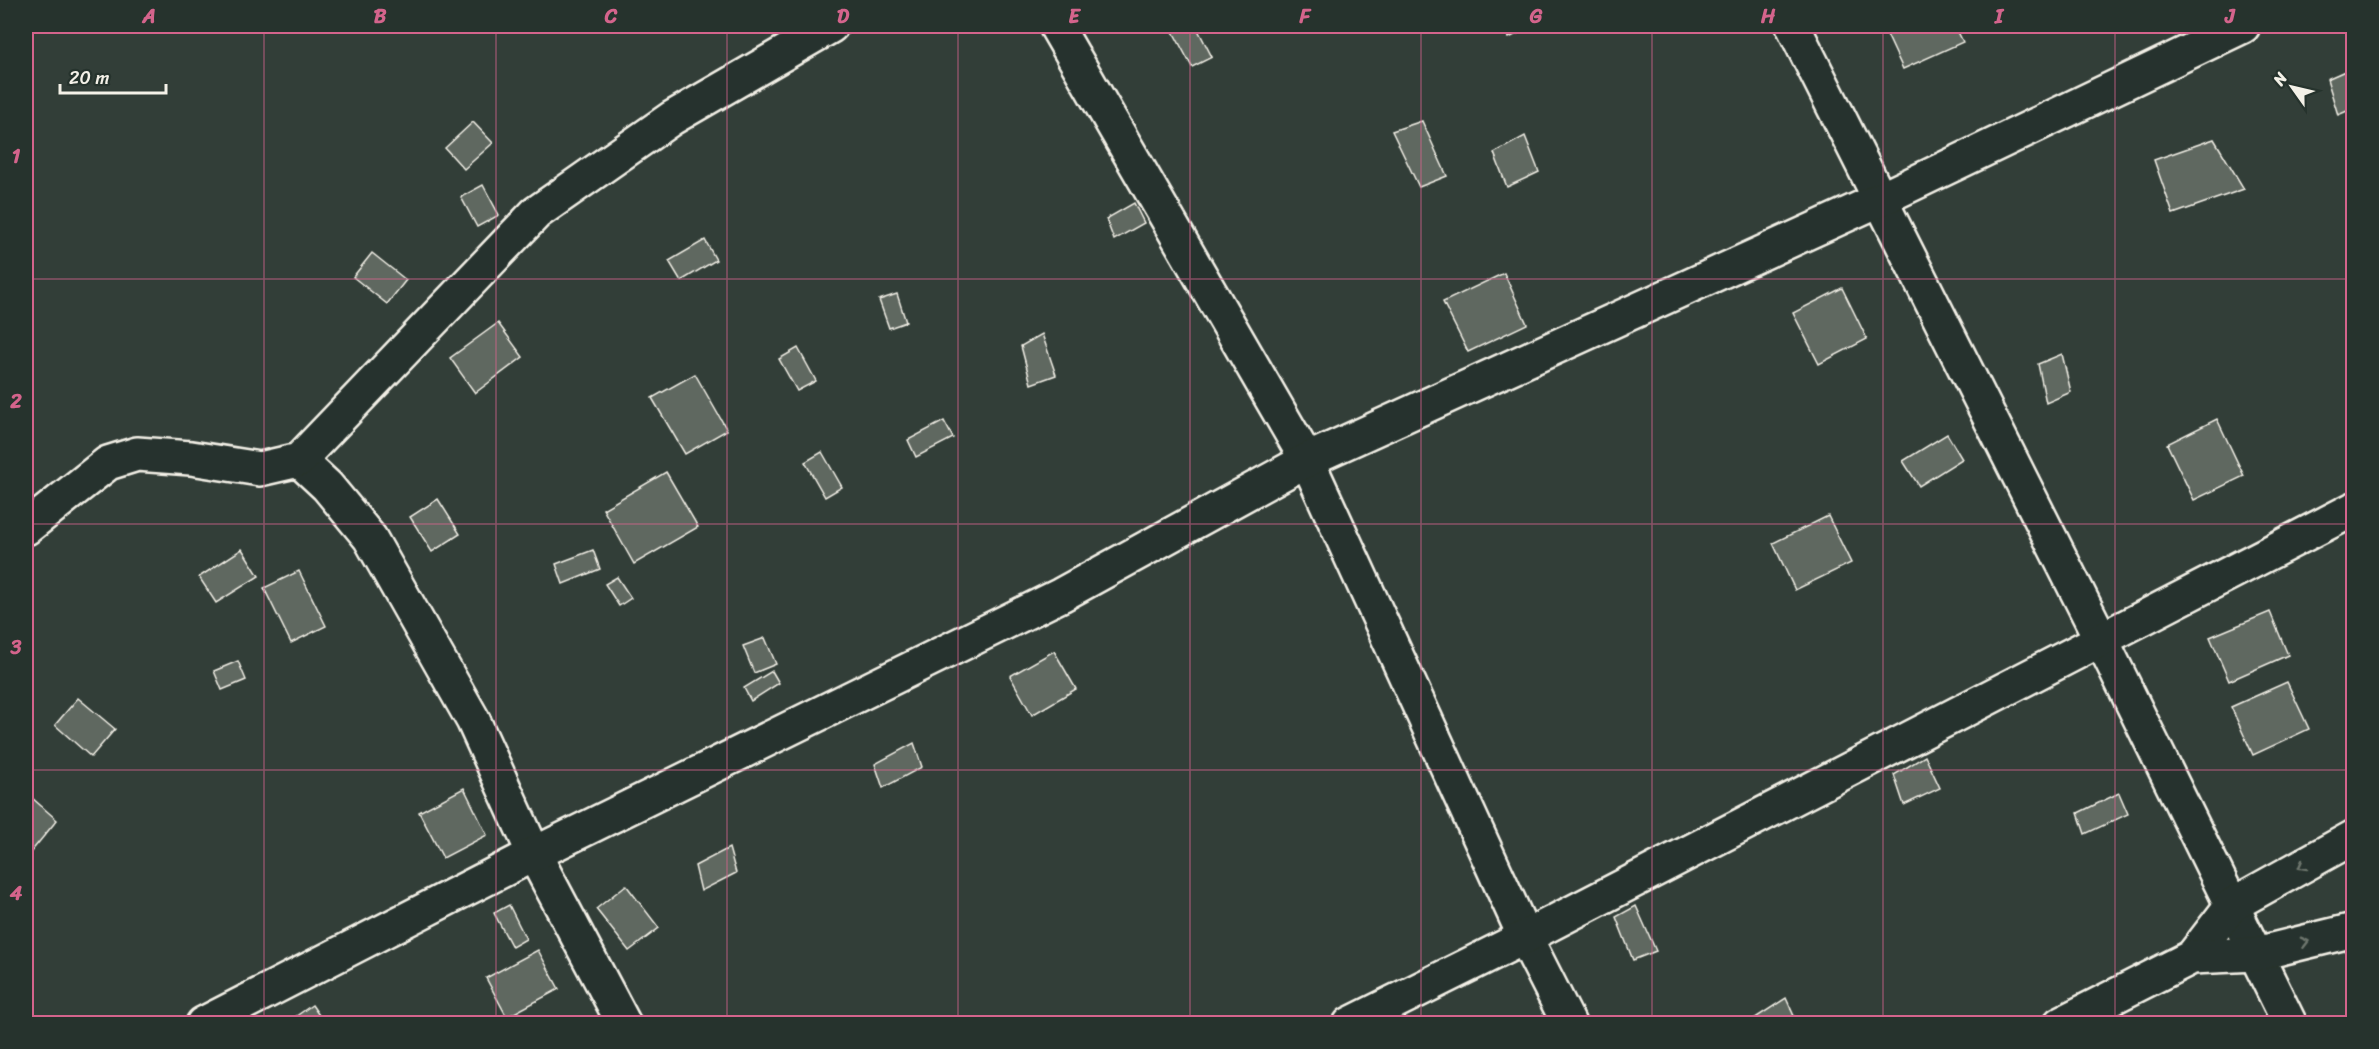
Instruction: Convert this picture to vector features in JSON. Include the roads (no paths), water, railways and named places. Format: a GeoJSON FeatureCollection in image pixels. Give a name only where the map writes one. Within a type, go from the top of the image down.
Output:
{"type":"FeatureCollection","features":[{"type":"Feature","properties":{"kind":"street"},"geometry":{"type":"LineString","coordinates":[[26,528],[108,463],[136,454],[191,458],[261,469],[299,460],[536,213],[672,117],[831,26]]}},
{"type":"Feature","properties":{"kind":"street"},"geometry":{"type":"LineString","coordinates":[[1056,26],[1307,460],[1525,937],[1569,1023]]}},
{"type":"Feature","properties":{"kind":"street"},"geometry":{"type":"LineString","coordinates":[[1793,26],[2101,639],[2290,1023]]}},
{"type":"Feature","properties":{"kind":"street"},"geometry":{"type":"LineString","coordinates":[[202,1023],[534,854],[1061,595],[1307,460],[1881,199],[2243,26]]}},
{"type":"Feature","properties":{"kind":"street"},"geometry":{"type":"LineString","coordinates":[[299,460],[327,486],[370,538],[473,720],[534,854],[624,1023]]}},
{"type":"Feature","properties":{"kind":"street"},"geometry":{"type":"LineString","coordinates":[[1350,1023],[1525,937],[2354,509]]}},
{"type":"Feature","properties":{"kind":"street"},"geometry":{"type":"LineString","coordinates":[[2192,957],[2232,905],[2354,837]]}},
{"type":"Feature","properties":{"kind":"street"},"geometry":{"type":"LineString","coordinates":[[2060,1023],[2192,957],[2256,954],[2354,930]]}}]}
